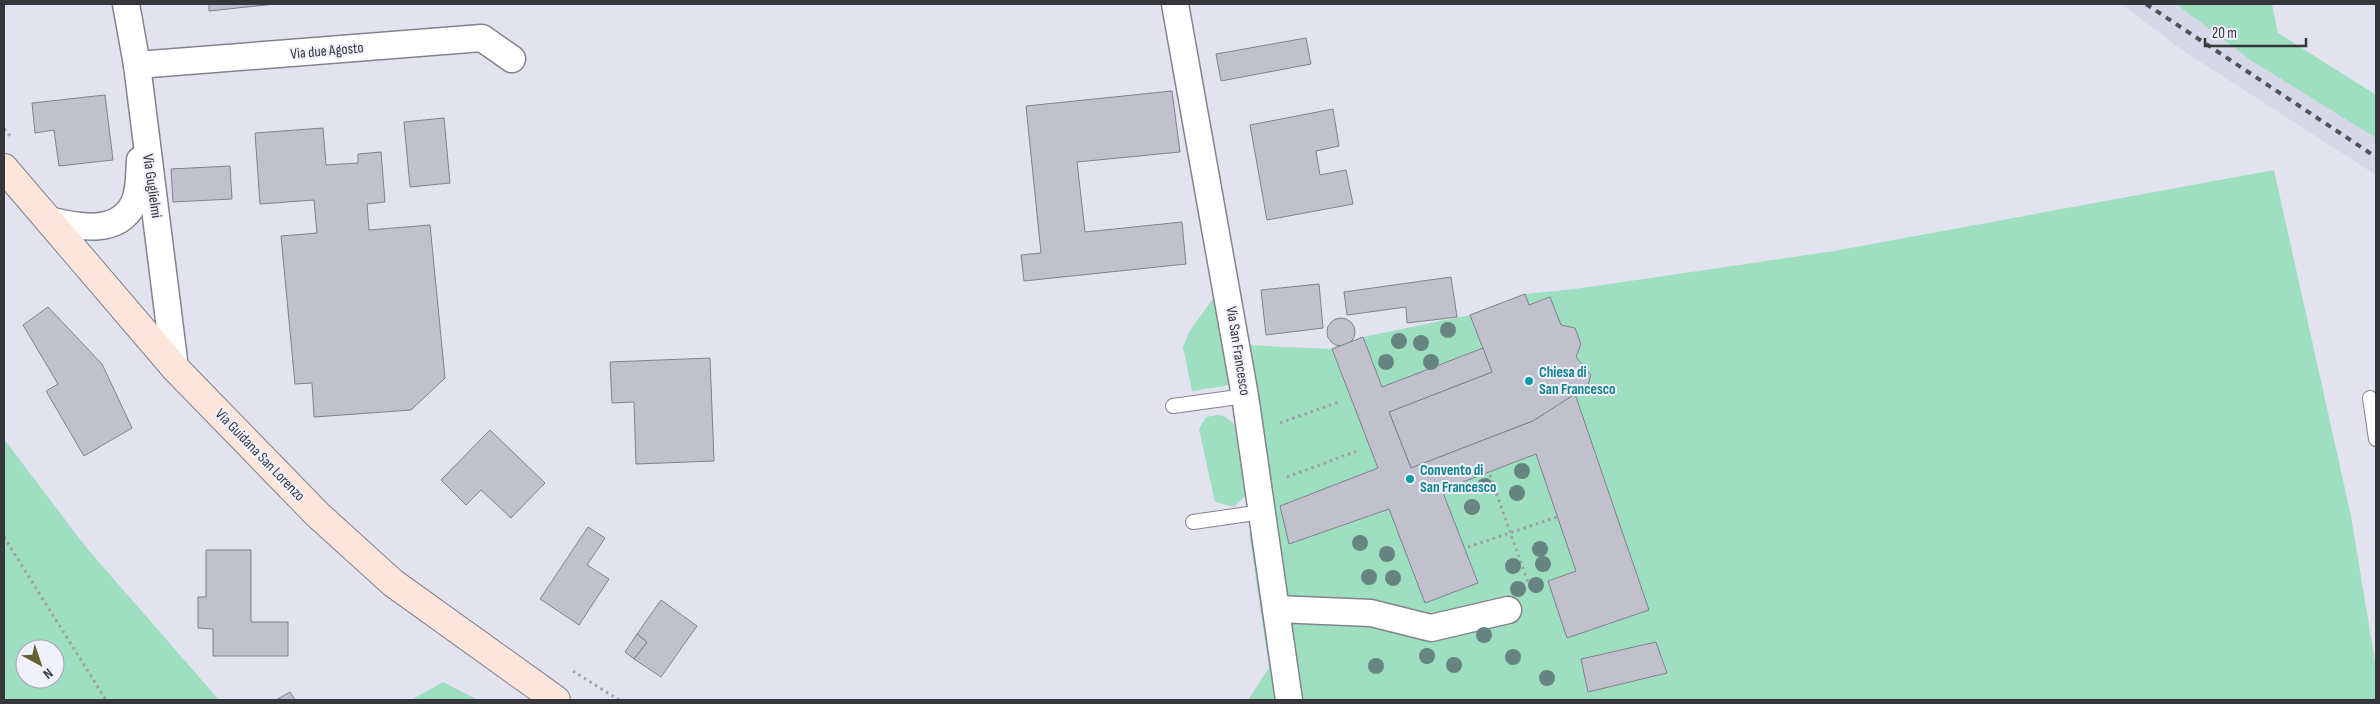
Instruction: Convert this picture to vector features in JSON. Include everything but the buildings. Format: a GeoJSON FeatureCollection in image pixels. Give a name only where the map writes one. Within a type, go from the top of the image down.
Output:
{"type":"FeatureCollection","features":[{"type":"Feature","properties":{"kind":"street","name":"Via Guglielmi"},"geometry":{"type":"LineString","coordinates":[[126,4],[137,65],[176,368]]}},
{"type":"Feature","properties":{"kind":"street","name":"Via San Francesco"},"geometry":{"type":"LineString","coordinates":[[1175,4],[1222,258],[1245,396],[1289,700]]}},
{"type":"Feature","properties":{"kind":"street","name":"Via due Agosto"},"geometry":{"type":"LineString","coordinates":[[137,65],[482,38],[512,59]]}},
{"type":"Feature","properties":{"kind":"street"},"geometry":{"type":"LineString","coordinates":[[48,220],[77,227],[102,227],[122,219],[134,202],[144,125]]}},
{"type":"Feature","properties":{"kind":"street","name":"Via Guidana San Lorenzo"},"geometry":{"type":"LineString","coordinates":[[4,168],[176,368],[318,515],[393,583],[556,700]]}},
{"type":"Feature","properties":{"kind":"street"},"geometry":{"type":"LineString","coordinates":[[1276,609],[1371,613],[1431,628],[1508,610]]}},
{"type":"Feature","properties":{"kind":"lane"},"geometry":{"type":"LineString","coordinates":[[1173,406],[1245,396]]}},
{"type":"Feature","properties":{"kind":"lane"},"geometry":{"type":"LineString","coordinates":[[2370,398],[2376,439]]}},
{"type":"Feature","properties":{"kind":"lane"},"geometry":{"type":"LineString","coordinates":[[1193,522],[1260,500]]}},
{"type":"Feature","properties":{"kind":"path"},"geometry":{"type":"LineString","coordinates":[[1251,433],[1341,401]]}},
{"type":"Feature","properties":{"kind":"path"},"geometry":{"type":"LineString","coordinates":[[1260,500],[1360,450]]}},
{"type":"Feature","properties":{"kind":"path"},"geometry":{"type":"LineString","coordinates":[[1490,475],[1531,591]]}},
{"type":"Feature","properties":{"kind":"path"},"geometry":{"type":"LineString","coordinates":[[1468,546],[1557,516]]}},
{"type":"Feature","properties":{"kind":"path"},"geometry":{"type":"LineString","coordinates":[[4,537],[106,700]]}},
{"type":"Feature","properties":{"kind":"shaded area"},"geometry":{"type":"Polygon","coordinates":[[[2121,4],[2176,4],[2252,61],[2376,138],[2376,175],[2182,50],[2121,4]]]}},
{"type":"Feature","properties":{"kind":"green space"},"geometry":{"type":"Polygon","coordinates":[[[2176,4],[2272,4],[2278,33],[2376,95],[2376,138],[2252,61],[2176,4]]]}},
{"type":"Feature","properties":{"kind":"green space"},"geometry":{"type":"Polygon","coordinates":[[[2274,170],[2351,516],[2376,668],[2376,700],[1289,700],[1245,345],[1332,349],[1363,337],[1470,315],[1525,294],[1575,289],[1834,251],[2274,170]]]}},
{"type":"Feature","properties":{"kind":"green space"},"geometry":{"type":"Polygon","coordinates":[[[1217,293],[1230,385],[1192,391],[1183,347],[1189,332],[1217,293]]]}},
{"type":"Feature","properties":{"kind":"green space"},"geometry":{"type":"Polygon","coordinates":[[[1224,416],[1234,424],[1246,495],[1234,507],[1215,502],[1199,429],[1206,417],[1224,416]]]}},
{"type":"Feature","properties":{"kind":"green space"},"geometry":{"type":"Polygon","coordinates":[[[4,439],[85,546],[219,700],[4,700],[4,439]]]}},
{"type":"Feature","properties":{"kind":"green space"},"geometry":{"type":"Polygon","coordinates":[[[1249,533],[1252,533],[1277,700],[1248,700],[1269,668],[1249,533]]]}},
{"type":"Feature","properties":{"kind":"green space"},"geometry":{"type":"Polygon","coordinates":[[[443,682],[478,700],[411,700],[443,682]]]}},
{"type":"Feature","properties":{"kind":"railway"},"geometry":{"type":"LineString","coordinates":[[2146,4],[2376,157]]}},
{"type":"Feature","properties":{"kind":"place","name":"Chiesa di San Francesco"},"geometry":{"type":"Point","coordinates":[1529,381]}},
{"type":"Feature","properties":{"kind":"place","name":"Convento di San Francesco"},"geometry":{"type":"Point","coordinates":[1410,479]}}]}
